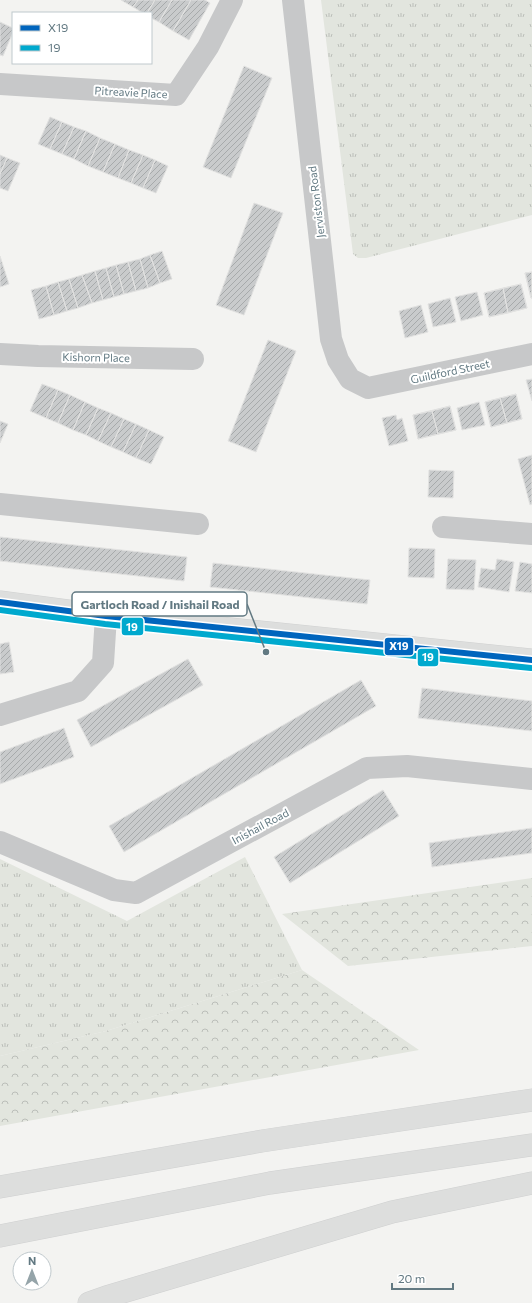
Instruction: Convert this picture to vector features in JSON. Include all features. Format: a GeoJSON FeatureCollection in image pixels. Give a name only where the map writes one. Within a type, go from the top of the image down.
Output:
{"type":"FeatureCollection","features":[{"type":"Feature","properties":{"kind":"main road"},"geometry":{"type":"LineString","coordinates":[[0,602],[106,616],[532,660]]}},
{"type":"Feature","properties":{"kind":"main road"},"geometry":{"type":"LineString","coordinates":[[0,1187],[262,1141],[532,1100]]}},
{"type":"Feature","properties":{"kind":"main road"},"geometry":{"type":"LineString","coordinates":[[0,1236],[270,1183],[532,1145]]}},
{"type":"Feature","properties":{"kind":"main road"},"geometry":{"type":"LineString","coordinates":[[89,1303],[392,1212],[532,1183]]}},
{"type":"Feature","properties":{"kind":"street","name":"Pitreavie Place"},"geometry":{"type":"LineString","coordinates":[[0,84],[176,95],[208,47],[232,0]]}},
{"type":"Feature","properties":{"kind":"street","name":"Jerviston Road"},"geometry":{"type":"LineString","coordinates":[[293,0],[331,339],[338,360],[350,378],[368,388]]}},
{"type":"Feature","properties":{"kind":"street","name":"Kishorn Place"},"geometry":{"type":"LineString","coordinates":[[0,354],[193,359]]}},
{"type":"Feature","properties":{"kind":"street","name":"Guildford Street"},"geometry":{"type":"LineString","coordinates":[[368,388],[532,354]]}},
{"type":"Feature","properties":{"kind":"street"},"geometry":{"type":"LineString","coordinates":[[0,504],[198,524]]}},
{"type":"Feature","properties":{"kind":"street"},"geometry":{"type":"LineString","coordinates":[[443,527],[532,534]]}},
{"type":"Feature","properties":{"kind":"street"},"geometry":{"type":"LineString","coordinates":[[0,715],[78,691],[103,663],[106,616]]}},
{"type":"Feature","properties":{"kind":"street","name":"Inishail Road"},"geometry":{"type":"LineString","coordinates":[[0,842],[114,890],[136,892],[367,768],[408,766],[532,779]]}},
{"type":"Feature","properties":{"kind":"green space"},"geometry":{"type":"Polygon","coordinates":[[[321,0],[532,0],[532,215],[366,258],[358,258],[353,254],[321,0]]]}},
{"type":"Feature","properties":{"kind":"green space"},"geometry":{"type":"Polygon","coordinates":[[[245,857],[302,970],[106,1031],[0,1056],[0,859],[127,921],[245,857]]]}},
{"type":"Feature","properties":{"kind":"green space"},"geometry":{"type":"Polygon","coordinates":[[[532,878],[532,946],[348,966],[282,914],[532,878]]]}},
{"type":"Feature","properties":{"kind":"green space"},"geometry":{"type":"Polygon","coordinates":[[[302,970],[419,1050],[0,1126],[0,1056],[106,1031],[302,970]]]}},
{"type":"Feature","properties":{"kind":"building"},"geometry":{"type":"Polygon","coordinates":[[[121,0],[138,0],[133,7],[121,0]]]}},
{"type":"Feature","properties":{"kind":"building"},"geometry":{"type":"Polygon","coordinates":[[[138,0],[155,0],[148,12],[141,12],[133,7],[138,0]]]}},
{"type":"Feature","properties":{"kind":"building"},"geometry":{"type":"Polygon","coordinates":[[[155,0],[172,0],[159,22],[152,18],[152,12],[148,12],[155,0]]]}},
{"type":"Feature","properties":{"kind":"building"},"geometry":{"type":"Polygon","coordinates":[[[172,0],[191,0],[173,31],[159,22],[172,0]]]}},
{"type":"Feature","properties":{"kind":"building"},"geometry":{"type":"Polygon","coordinates":[[[191,0],[205,0],[210,3],[189,40],[173,31],[191,0]]]}},
{"type":"Feature","properties":{"kind":"building"},"geometry":{"type":"Polygon","coordinates":[[[0,22],[12,28],[12,34],[3,56],[0,55],[0,22]]]}},
{"type":"Feature","properties":{"kind":"building"},"geometry":{"type":"Polygon","coordinates":[[[244,66],[272,78],[231,178],[203,167],[244,66]]]}},
{"type":"Feature","properties":{"kind":"building"},"geometry":{"type":"Polygon","coordinates":[[[50,117],[62,122],[50,149],[38,144],[50,117]]]}},
{"type":"Feature","properties":{"kind":"building"},"geometry":{"type":"Polygon","coordinates":[[[62,122],[74,127],[62,154],[50,149],[62,122]]]}},
{"type":"Feature","properties":{"kind":"building"},"geometry":{"type":"Polygon","coordinates":[[[74,127],[86,131],[74,159],[62,154],[74,127]]]}},
{"type":"Feature","properties":{"kind":"building"},"geometry":{"type":"Polygon","coordinates":[[[86,131],[100,138],[88,166],[74,159],[86,131]]]}},
{"type":"Feature","properties":{"kind":"building"},"geometry":{"type":"Polygon","coordinates":[[[100,138],[115,144],[103,172],[88,166],[100,138]]]}},
{"type":"Feature","properties":{"kind":"building"},"geometry":{"type":"Polygon","coordinates":[[[115,144],[129,150],[118,178],[103,172],[115,144]]]}},
{"type":"Feature","properties":{"kind":"building"},"geometry":{"type":"Polygon","coordinates":[[[129,150],[143,155],[131,183],[118,178],[129,150]]]}},
{"type":"Feature","properties":{"kind":"building"},"geometry":{"type":"Polygon","coordinates":[[[0,155],[7,158],[0,174],[0,155]]]}},
{"type":"Feature","properties":{"kind":"building"},"geometry":{"type":"Polygon","coordinates":[[[143,155],[155,160],[143,188],[131,183],[143,155]]]}},
{"type":"Feature","properties":{"kind":"building"},"geometry":{"type":"Polygon","coordinates":[[[7,158],[20,163],[8,191],[0,188],[0,174],[7,158]]]}},
{"type":"Feature","properties":{"kind":"building"},"geometry":{"type":"Polygon","coordinates":[[[155,160],[168,166],[156,193],[143,188],[155,160]]]}},
{"type":"Feature","properties":{"kind":"building"},"geometry":{"type":"Polygon","coordinates":[[[254,203],[283,213],[244,315],[216,305],[254,203]]]}},
{"type":"Feature","properties":{"kind":"building"},"geometry":{"type":"Polygon","coordinates":[[[162,251],[172,279],[160,283],[150,255],[162,251]]]}},
{"type":"Feature","properties":{"kind":"building"},"geometry":{"type":"Polygon","coordinates":[[[150,255],[160,283],[148,288],[140,259],[150,255]]]}},
{"type":"Feature","properties":{"kind":"building"},"geometry":{"type":"Polygon","coordinates":[[[0,256],[9,284],[0,287],[0,256]]]}},
{"type":"Feature","properties":{"kind":"building"},"geometry":{"type":"Polygon","coordinates":[[[140,259],[148,288],[136,291],[128,262],[140,259]]]}},
{"type":"Feature","properties":{"kind":"building"},"geometry":{"type":"Polygon","coordinates":[[[128,262],[136,291],[124,294],[116,265],[128,262]]]}},
{"type":"Feature","properties":{"kind":"building"},"geometry":{"type":"Polygon","coordinates":[[[116,265],[124,294],[114,297],[106,268],[116,265]]]}},
{"type":"Feature","properties":{"kind":"building"},"geometry":{"type":"Polygon","coordinates":[[[106,268],[114,297],[103,300],[95,271],[106,268]]]}},
{"type":"Feature","properties":{"kind":"building"},"geometry":{"type":"Polygon","coordinates":[[[95,271],[103,300],[92,303],[82,275],[95,271]]]}},
{"type":"Feature","properties":{"kind":"building"},"geometry":{"type":"Polygon","coordinates":[[[532,272],[532,298],[531,298],[525,273],[532,272]]]}},
{"type":"Feature","properties":{"kind":"building"},"geometry":{"type":"Polygon","coordinates":[[[532,272],[532,298],[531,298],[525,273],[532,272]]]}},
{"type":"Feature","properties":{"kind":"building"},"geometry":{"type":"Polygon","coordinates":[[[82,275],[92,303],[78,308],[69,279],[82,275]]]}},
{"type":"Feature","properties":{"kind":"building"},"geometry":{"type":"Polygon","coordinates":[[[69,279],[78,308],[67,311],[58,282],[69,279]]]}},
{"type":"Feature","properties":{"kind":"building"},"geometry":{"type":"Polygon","coordinates":[[[58,282],[67,311],[54,315],[46,286],[58,282]]]}},
{"type":"Feature","properties":{"kind":"building"},"geometry":{"type":"Polygon","coordinates":[[[521,284],[527,308],[489,317],[484,293],[521,284]]]}},
{"type":"Feature","properties":{"kind":"building"},"geometry":{"type":"Polygon","coordinates":[[[521,284],[527,308],[508,313],[503,288],[521,284]]]}},
{"type":"Feature","properties":{"kind":"building"},"geometry":{"type":"Polygon","coordinates":[[[46,286],[54,315],[39,319],[31,290],[46,286]]]}},
{"type":"Feature","properties":{"kind":"building"},"geometry":{"type":"Polygon","coordinates":[[[503,288],[508,313],[489,317],[484,293],[503,288]]]}},
{"type":"Feature","properties":{"kind":"building"},"geometry":{"type":"Polygon","coordinates":[[[477,292],[483,315],[461,321],[455,297],[477,292]]]}},
{"type":"Feature","properties":{"kind":"building"},"geometry":{"type":"Polygon","coordinates":[[[450,298],[456,322],[433,327],[428,304],[450,298]]]}},
{"type":"Feature","properties":{"kind":"building"},"geometry":{"type":"Polygon","coordinates":[[[421,305],[428,332],[405,338],[399,311],[421,305]]]}},
{"type":"Feature","properties":{"kind":"building"},"geometry":{"type":"Polygon","coordinates":[[[268,340],[296,351],[256,452],[228,441],[268,340]]]}},
{"type":"Feature","properties":{"kind":"building"},"geometry":{"type":"Polygon","coordinates":[[[532,379],[532,401],[526,380],[532,379]]]}},
{"type":"Feature","properties":{"kind":"building"},"geometry":{"type":"Polygon","coordinates":[[[42,384],[58,390],[46,418],[30,411],[42,384]]]}},
{"type":"Feature","properties":{"kind":"building"},"geometry":{"type":"Polygon","coordinates":[[[58,390],[70,395],[58,423],[46,418],[58,390]]]}},
{"type":"Feature","properties":{"kind":"building"},"geometry":{"type":"Polygon","coordinates":[[[516,394],[522,419],[491,427],[485,402],[516,394]]]}},
{"type":"Feature","properties":{"kind":"building"},"geometry":{"type":"Polygon","coordinates":[[[516,394],[522,419],[507,423],[500,398],[516,394]]]}},
{"type":"Feature","properties":{"kind":"building"},"geometry":{"type":"Polygon","coordinates":[[[70,395],[85,402],[73,430],[58,423],[70,395]]]}},
{"type":"Feature","properties":{"kind":"building"},"geometry":{"type":"Polygon","coordinates":[[[500,398],[507,423],[491,427],[485,402],[500,398]]]}},
{"type":"Feature","properties":{"kind":"building"},"geometry":{"type":"Polygon","coordinates":[[[85,402],[98,408],[86,435],[73,430],[85,402]]]}},
{"type":"Feature","properties":{"kind":"building"},"geometry":{"type":"Polygon","coordinates":[[[479,402],[485,425],[462,430],[457,408],[479,402]]]}},
{"type":"Feature","properties":{"kind":"building"},"geometry":{"type":"Polygon","coordinates":[[[450,406],[456,430],[418,439],[413,415],[450,406]]]}},
{"type":"Feature","properties":{"kind":"building"},"geometry":{"type":"Polygon","coordinates":[[[450,406],[456,430],[438,434],[432,411],[450,406]]]}},
{"type":"Feature","properties":{"kind":"building"},"geometry":{"type":"Polygon","coordinates":[[[98,408],[111,413],[98,441],[86,435],[98,408]]]}},
{"type":"Feature","properties":{"kind":"building"},"geometry":{"type":"Polygon","coordinates":[[[432,411],[438,434],[418,439],[413,415],[432,411]]]}},
{"type":"Feature","properties":{"kind":"building"},"geometry":{"type":"Polygon","coordinates":[[[111,413],[124,419],[111,447],[98,441],[111,413]]]}},
{"type":"Feature","properties":{"kind":"building"},"geometry":{"type":"Polygon","coordinates":[[[396,415],[397,420],[402,418],[408,441],[389,446],[382,418],[396,415]]]}},
{"type":"Feature","properties":{"kind":"building"},"geometry":{"type":"Polygon","coordinates":[[[124,419],[136,424],[123,452],[111,447],[124,419]]]}},
{"type":"Feature","properties":{"kind":"building"},"geometry":{"type":"Polygon","coordinates":[[[0,421],[8,424],[0,443],[0,421]]]}},
{"type":"Feature","properties":{"kind":"building"},"geometry":{"type":"Polygon","coordinates":[[[136,424],[149,430],[136,458],[123,452],[136,424]]]}},
{"type":"Feature","properties":{"kind":"building"},"geometry":{"type":"Polygon","coordinates":[[[149,430],[164,437],[151,464],[136,458],[149,430]]]}},
{"type":"Feature","properties":{"kind":"building"},"geometry":{"type":"Polygon","coordinates":[[[532,455],[532,504],[530,505],[518,459],[532,455]]]}},
{"type":"Feature","properties":{"kind":"building"},"geometry":{"type":"Polygon","coordinates":[[[429,470],[454,471],[453,498],[428,497],[429,470]]]}},
{"type":"Feature","properties":{"kind":"building"},"geometry":{"type":"Polygon","coordinates":[[[0,537],[187,557],[184,581],[0,561],[0,537]]]}},
{"type":"Feature","properties":{"kind":"building"},"geometry":{"type":"Polygon","coordinates":[[[409,548],[435,549],[434,578],[408,577],[409,548]]]}},
{"type":"Feature","properties":{"kind":"building"},"geometry":{"type":"Polygon","coordinates":[[[448,559],[476,560],[474,590],[446,589],[448,559]]]}},
{"type":"Feature","properties":{"kind":"building"},"geometry":{"type":"Polygon","coordinates":[[[497,559],[514,562],[509,592],[478,587],[481,568],[495,570],[497,559]]]}},
{"type":"Feature","properties":{"kind":"building"},"geometry":{"type":"Polygon","coordinates":[[[520,562],[532,564],[532,593],[515,591],[520,562]]]}},
{"type":"Feature","properties":{"kind":"building"},"geometry":{"type":"Polygon","coordinates":[[[213,563],[370,580],[367,604],[210,587],[213,563]]]}},
{"type":"Feature","properties":{"kind":"building"},"geometry":{"type":"Polygon","coordinates":[[[9,642],[14,672],[0,674],[0,644],[9,642]]]}},
{"type":"Feature","properties":{"kind":"building"},"geometry":{"type":"Polygon","coordinates":[[[188,659],[203,685],[91,747],[77,720],[188,659]]]}},
{"type":"Feature","properties":{"kind":"building"},"geometry":{"type":"Polygon","coordinates":[[[361,680],[376,706],[124,852],[109,826],[361,680]]]}},
{"type":"Feature","properties":{"kind":"building"},"geometry":{"type":"Polygon","coordinates":[[[422,688],[532,701],[532,731],[418,718],[422,688]]]}},
{"type":"Feature","properties":{"kind":"building"},"geometry":{"type":"Polygon","coordinates":[[[64,728],[74,757],[0,784],[0,752],[64,728]]]}},
{"type":"Feature","properties":{"kind":"building"},"geometry":{"type":"Polygon","coordinates":[[[383,790],[399,816],[290,883],[274,857],[383,790]]]}},
{"type":"Feature","properties":{"kind":"building"},"geometry":{"type":"Polygon","coordinates":[[[532,828],[532,853],[432,867],[429,843],[532,828]]]}},
{"type":"Feature","properties":{"kind":"transit line","name":"X19"},"geometry":{"type":"LineString","coordinates":[[0,602],[106,616],[532,660]]}},
{"type":"Feature","properties":{"kind":"transit line","name":"19"},"geometry":{"type":"LineString","coordinates":[[0,610],[105,624],[531,668]]}},
{"type":"Feature","properties":{"kind":"place","name":"Gartloch Road / Inishail Road"},"geometry":{"type":"Point","coordinates":[266,652]}}]}
